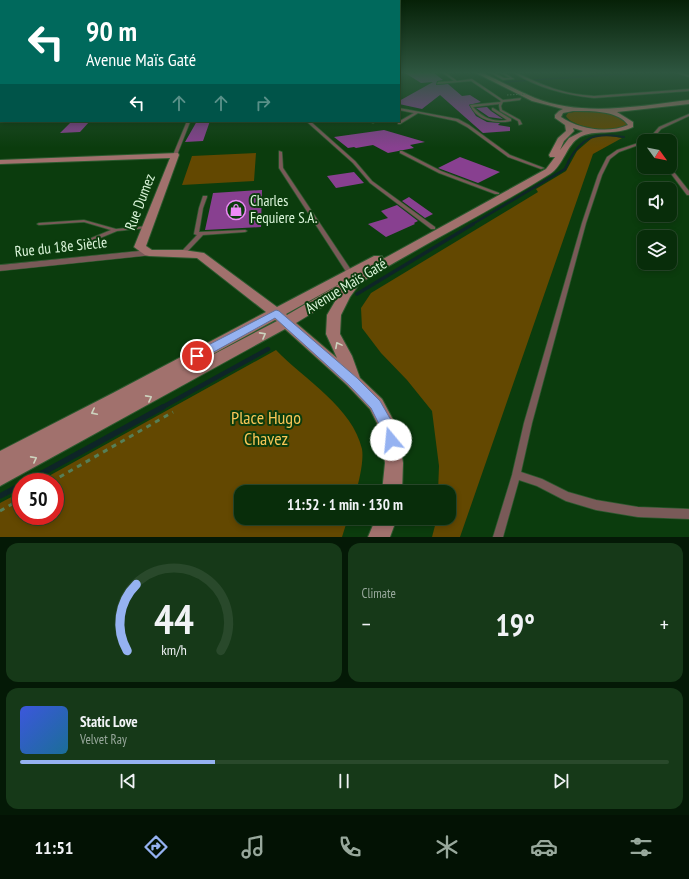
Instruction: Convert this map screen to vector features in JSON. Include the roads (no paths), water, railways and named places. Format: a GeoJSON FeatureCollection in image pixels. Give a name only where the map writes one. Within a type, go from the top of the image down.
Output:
{"type":"FeatureCollection","features":[{"type":"Feature","properties":{"kind":"main road"},"geometry":{"type":"LineString","coordinates":[[530,98],[573,109],[606,112],[689,103]]}},
{"type":"Feature","properties":{"kind":"main road"},"geometry":{"type":"LineString","coordinates":[[520,99],[558,114],[566,110],[573,109]]}},
{"type":"Feature","properties":{"kind":"main road"},"geometry":{"type":"LineString","coordinates":[[627,119],[638,113],[689,103]]}},
{"type":"Feature","properties":{"kind":"main road"},"geometry":{"type":"LineString","coordinates":[[558,114],[558,118],[568,124],[597,131],[610,132],[627,129],[631,126],[631,123],[627,119],[606,112]]}},
{"type":"Feature","properties":{"kind":"main road","name":"Avenue Maïs Gaté"},"geometry":{"type":"LineString","coordinates":[[354,276],[433,228],[542,168],[550,160],[561,140],[570,131],[568,124]]}},
{"type":"Feature","properties":{"kind":"main road","name":"Avenue Maïs Gaté"},"geometry":{"type":"LineString","coordinates":[[0,477],[354,276],[549,171],[555,164],[562,151],[575,137],[581,133],[597,131]]}},
{"type":"Feature","properties":{"kind":"main road"},"geometry":{"type":"LineString","coordinates":[[0,162],[175,155]]}},
{"type":"Feature","properties":{"kind":"main road","name":"Rue Dumez"},"geometry":{"type":"LineString","coordinates":[[149,253],[140,247],[175,155]]}},
{"type":"Feature","properties":{"kind":"main road"},"geometry":{"type":"LineString","coordinates":[[149,253],[183,253],[200,255],[280,318],[353,381],[376,404],[389,429],[394,463],[392,485]]}},
{"type":"Feature","properties":{"kind":"main road"},"geometry":{"type":"LineString","coordinates":[[353,381],[344,356],[333,334],[334,315],[354,276]]}},
{"type":"Feature","properties":{"kind":"main road","name":"Avenue Maïs Gaté"},"geometry":{"type":"LineString","coordinates":[[0,460],[119,398],[280,318]]}},
{"type":"Feature","properties":{"kind":"main road"},"geometry":{"type":"LineString","coordinates":[[379,537],[384,525]]}},
{"type":"Feature","properties":{"kind":"street","name":"Rue du 18e Siècle"},"geometry":{"type":"LineString","coordinates":[[0,268],[149,253]]}},
{"type":"Feature","properties":{"kind":"lane"},"geometry":{"type":"LineString","coordinates":[[496,98],[502,102]]}},
{"type":"Feature","properties":{"kind":"lane"},"geometry":{"type":"LineString","coordinates":[[493,109],[510,120],[504,122],[486,120],[471,106],[520,99]]}},
{"type":"Feature","properties":{"kind":"lane"},"geometry":{"type":"LineString","coordinates":[[502,102],[502,110],[519,121],[520,124]]}},
{"type":"Feature","properties":{"kind":"lane"},"geometry":{"type":"LineString","coordinates":[[400,109],[457,120],[468,126],[509,156],[542,168]]}},
{"type":"Feature","properties":{"kind":"lane"},"geometry":{"type":"LineString","coordinates":[[400,122],[419,112]]}},
{"type":"Feature","properties":{"kind":"lane"},"geometry":{"type":"LineString","coordinates":[[655,134],[660,128],[689,115]]}},
{"type":"Feature","properties":{"kind":"lane"},"geometry":{"type":"LineString","coordinates":[[175,155],[188,122]]}},
{"type":"Feature","properties":{"kind":"lane"},"geometry":{"type":"LineString","coordinates":[[309,122],[354,162],[371,182],[433,228]]}},
{"type":"Feature","properties":{"kind":"lane"},"geometry":{"type":"LineString","coordinates":[[498,537],[516,476],[528,423],[584,223],[600,175],[608,158],[618,151],[637,144]]}},
{"type":"Feature","properties":{"kind":"lane"},"geometry":{"type":"LineString","coordinates":[[280,152],[281,168],[354,276]]}},
{"type":"Feature","properties":{"kind":"lane"},"geometry":{"type":"LineString","coordinates":[[401,152],[440,172],[497,193]]}},
{"type":"Feature","properties":{"kind":"lane"},"geometry":{"type":"LineString","coordinates":[[673,174],[689,194]]}},
{"type":"Feature","properties":{"kind":"lane"},"geometry":{"type":"LineString","coordinates":[[205,197],[201,208],[196,234],[245,231]]}},
{"type":"Feature","properties":{"kind":"lane"},"geometry":{"type":"LineString","coordinates":[[39,224],[84,221],[116,230]]}},
{"type":"Feature","properties":{"kind":"lane"},"geometry":{"type":"LineString","coordinates":[[81,244],[116,230],[147,227]]}},
{"type":"Feature","properties":{"kind":"lane"},"geometry":{"type":"LineString","coordinates":[[183,253],[202,233]]}},
{"type":"Feature","properties":{"kind":"lane"},"geometry":{"type":"LineString","coordinates":[[516,476],[539,482],[566,496],[596,506],[638,512],[689,514]]}},
{"type":"Feature","properties":{"kind":"waterway"},"geometry":{"type":"LineString","coordinates":[[568,162],[573,153],[584,141],[605,135],[624,137]]}},
{"type":"Feature","properties":{"kind":"waterway"},"geometry":{"type":"LineString","coordinates":[[471,225],[565,169],[569,161]]}},
{"type":"Feature","properties":{"kind":"waterway"},"geometry":{"type":"LineString","coordinates":[[357,294],[473,224]]}},
{"type":"Feature","properties":{"kind":"waterway"},"geometry":{"type":"LineString","coordinates":[[161,408],[268,349]]}},
{"type":"Feature","properties":{"kind":"waterway"},"geometry":{"type":"LineString","coordinates":[[42,473],[163,407]]}},
{"type":"Feature","properties":{"kind":"waterway"},"geometry":{"type":"LineString","coordinates":[[0,496],[12,490]]}},
{"type":"Feature","properties":{"kind":"place","name":"Charles Fequiere S.A."},"geometry":{"type":"Point","coordinates":[236,210]}},
{"type":"Feature","properties":{"kind":"park label","name":"Place Hugo Chavez"},"geometry":{"type":"Point","coordinates":[266,428]}}]}
